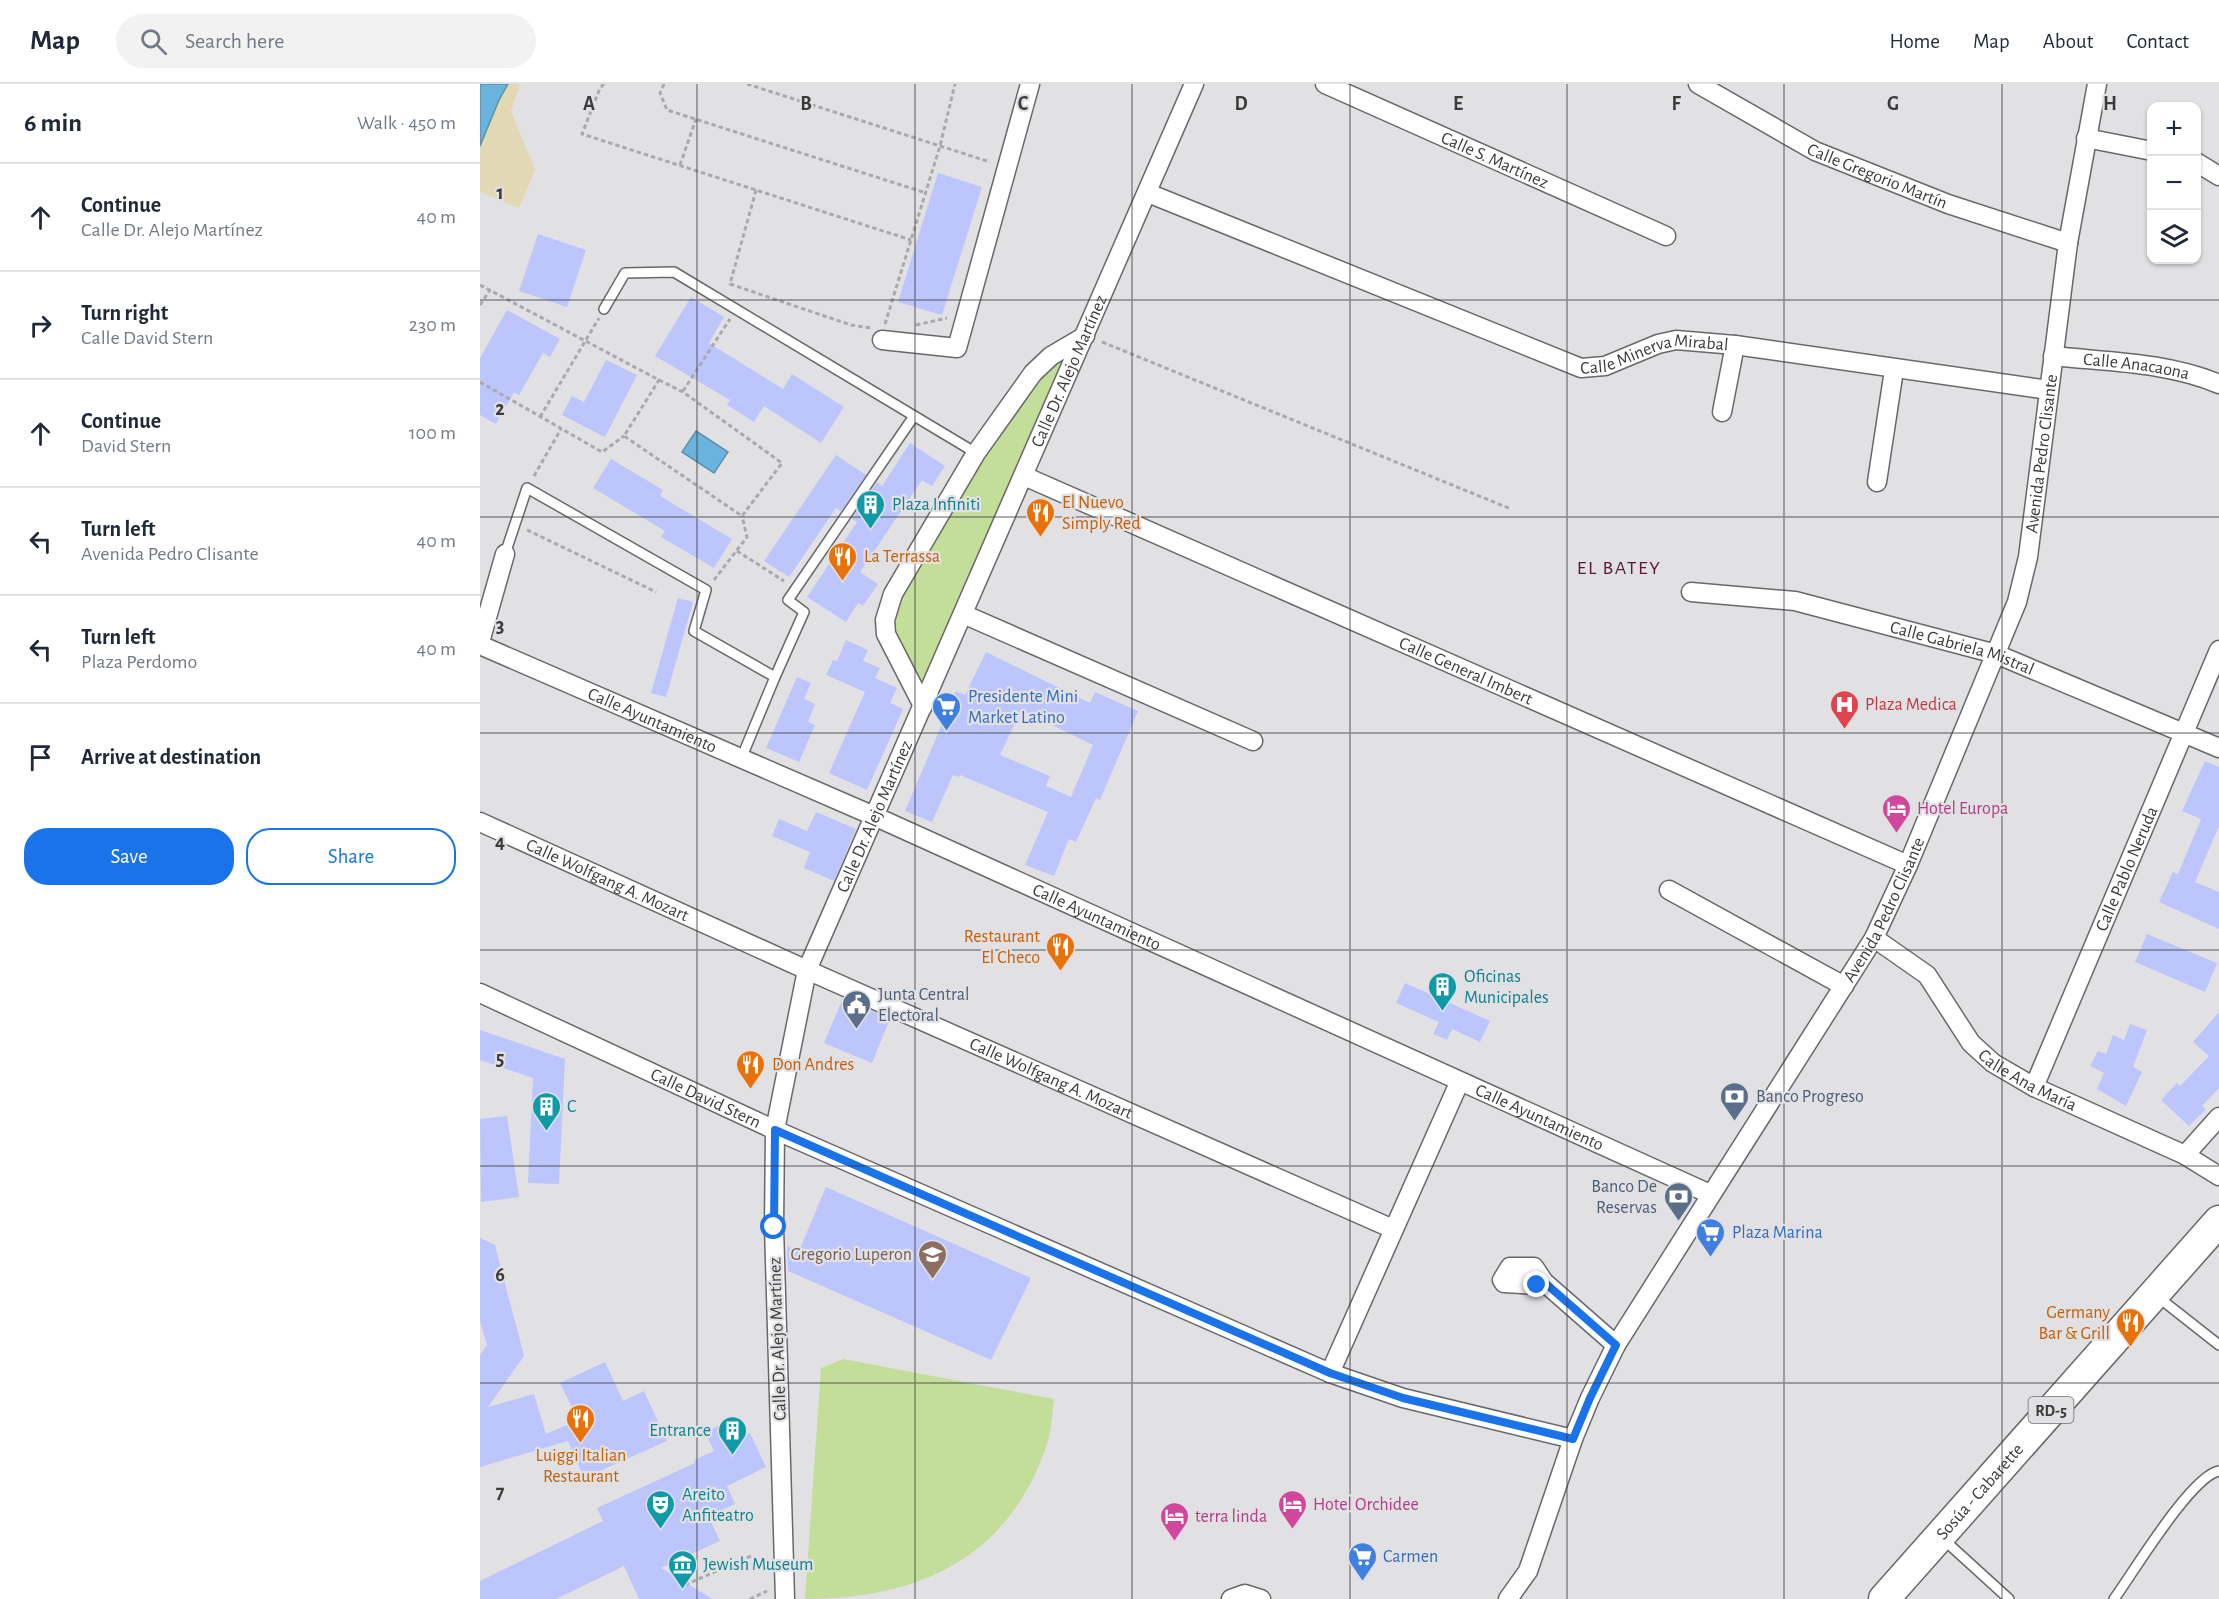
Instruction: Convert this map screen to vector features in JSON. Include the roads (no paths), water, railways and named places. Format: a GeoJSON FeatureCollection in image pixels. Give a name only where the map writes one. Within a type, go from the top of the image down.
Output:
{"type":"FeatureCollection","features":[{"type":"Feature","properties":{"kind":"main road","name":"Sosúa - Cabarette"},"geometry":{"type":"LineString","coordinates":[[1884,1599],[2156,1295],[2219,1221]]}},
{"type":"Feature","properties":{"kind":"street"},"geometry":{"type":"LineString","coordinates":[[882,335],[957,348],[1030,84]]}},
{"type":"Feature","properties":{"kind":"street","name":"Calle Dr. Alejo Martínez"},"geometry":{"type":"LineString","coordinates":[[785,1599],[774,1227],[775,1130],[807,970],[1194,84]]}},
{"type":"Feature","properties":{"kind":"street","name":"Calle S. Martínez"},"geometry":{"type":"LineString","coordinates":[[1325,84],[1666,236]]}},
{"type":"Feature","properties":{"kind":"street","name":"Calle Gregorio Martín"},"geometry":{"type":"LineString","coordinates":[[1698,84],[1815,151],[1948,204],[2068,243]]}},
{"type":"Feature","properties":{"kind":"street","name":"Avenida Pedro Clisante"},"geometry":{"type":"LineString","coordinates":[[1508,1599],[1528,1571],[1573,1439],[1616,1345],[1874,938],[1908,864],[2017,602],[2028,557],[2068,243],[2097,84]]}},
{"type":"Feature","properties":{"kind":"street"},"geometry":{"type":"LineString","coordinates":[[2086,138],[2147,150]]}},
{"type":"Feature","properties":{"kind":"street"},"geometry":{"type":"LineString","coordinates":[[2201,165],[2219,176]]}},
{"type":"Feature","properties":{"kind":"street","name":"Calle Minerva Mirabal"},"geometry":{"type":"LineString","coordinates":[[1148,192],[1581,368],[1605,366],[1666,341],[1735,345],[1894,370],[2049,390]]}},
{"type":"Feature","properties":{"kind":"street"},"geometry":{"type":"LineString","coordinates":[[923,706],[891,648],[885,620],[893,594],[976,453],[1033,373],[1052,356],[1085,336]]}},
{"type":"Feature","properties":{"kind":"street"},"geometry":{"type":"LineString","coordinates":[[1722,412],[1735,345]]}},
{"type":"Feature","properties":{"kind":"street","name":"Calle Anacaona"},"geometry":{"type":"LineString","coordinates":[[2053,356],[2156,367],[2196,374],[2219,384]]}},
{"type":"Feature","properties":{"kind":"street"},"geometry":{"type":"LineString","coordinates":[[1877,482],[1894,370]]}},
{"type":"Feature","properties":{"kind":"street","name":"Calle General Imbert"},"geometry":{"type":"LineString","coordinates":[[1024,476],[1908,864]]}},
{"type":"Feature","properties":{"kind":"street"},"geometry":{"type":"LineString","coordinates":[[480,644],[505,554]]}},
{"type":"Feature","properties":{"kind":"street","name":"Calle Gabriela Mistral"},"geometry":{"type":"LineString","coordinates":[[1691,592],[1795,602],[1996,654],[2219,748]]}},
{"type":"Feature","properties":{"kind":"street"},"geometry":{"type":"LineString","coordinates":[[963,614],[1253,741]]}},
{"type":"Feature","properties":{"kind":"street","name":"Calle Ayuntamiento"},"geometry":{"type":"LineString","coordinates":[[480,644],[874,816],[1459,1083],[1710,1194]]}},
{"type":"Feature","properties":{"kind":"street","name":"Calle Pablo Neruda"},"geometry":{"type":"LineString","coordinates":[[2034,1087],[2182,732],[2219,650]]}},
{"type":"Feature","properties":{"kind":"street","name":"Calle Wolfgang A. Mozart"},"geometry":{"type":"LineString","coordinates":[[480,822],[807,970],[1393,1229]]}},
{"type":"Feature","properties":{"kind":"street"},"geometry":{"type":"LineString","coordinates":[[1669,890],[1844,986]]}},
{"type":"Feature","properties":{"kind":"street","name":"Calle Ana María"},"geometry":{"type":"LineString","coordinates":[[1874,938],[1927,975],[1981,1054],[2034,1087],[2185,1155],[2219,1176]]}},
{"type":"Feature","properties":{"kind":"street","name":"Calle David Stern"},"geometry":{"type":"LineString","coordinates":[[480,993],[775,1130],[1330,1373],[1403,1398],[1573,1439]]}},
{"type":"Feature","properties":{"kind":"street"},"geometry":{"type":"LineString","coordinates":[[1330,1373],[1459,1083]]}},
{"type":"Feature","properties":{"kind":"street"},"geometry":{"type":"LineString","coordinates":[[2185,1155],[2219,1117]]}},
{"type":"Feature","properties":{"kind":"street"},"geometry":{"type":"LineString","coordinates":[[1544,1282],[1616,1345]]}},
{"type":"Feature","properties":{"kind":"street"},"geometry":{"type":"LineString","coordinates":[[1231,1599],[1245,1594],[1261,1599]]}},
{"type":"Feature","properties":{"kind":"lane"},"geometry":{"type":"LineString","coordinates":[[604,309],[625,273],[674,272],[976,453]]}},
{"type":"Feature","properties":{"kind":"lane"},"geometry":{"type":"LineString","coordinates":[[741,759],[804,612],[788,600],[914,416]]}},
{"type":"Feature","properties":{"kind":"lane"},"geometry":{"type":"LineString","coordinates":[[505,554],[526,488],[706,590],[694,631],[775,677]]}},
{"type":"Feature","properties":{"kind":"lane"},"geometry":{"type":"LineString","coordinates":[[2156,1295],[2219,1345]]}},
{"type":"Feature","properties":{"kind":"lane"},"geometry":{"type":"LineString","coordinates":[[2114,1599],[2185,1497],[2211,1472],[2219,1470]]}},
{"type":"Feature","properties":{"kind":"lane"},"geometry":{"type":"LineString","coordinates":[[1941,1537],[2009,1599]]}},
{"type":"Feature","properties":{"kind":"water"},"geometry":{"type":"Polygon","coordinates":[[[480,84],[508,84],[480,146],[480,84]]]}},
{"type":"Feature","properties":{"kind":"water"},"geometry":{"type":"Polygon","coordinates":[[[696,431],[728,452],[714,473],[682,452],[696,431]]]}},
{"type":"Feature","properties":{"kind":"place","name":"Plaza Infiniti"},"geometry":{"type":"Point","coordinates":[871,530]}},
{"type":"Feature","properties":{"kind":"place","name":"El Nuevo Simply Red"},"geometry":{"type":"Point","coordinates":[1041,538]}},
{"type":"Feature","properties":{"kind":"place","name":"La Terrassa"},"geometry":{"type":"Point","coordinates":[843,582]}},
{"type":"Feature","properties":{"kind":"place","name":"Plaza Medica"},"geometry":{"type":"Point","coordinates":[1844,730]}},
{"type":"Feature","properties":{"kind":"place","name":"Presidente Mini Market Latino"},"geometry":{"type":"Point","coordinates":[947,732]}},
{"type":"Feature","properties":{"kind":"place","name":"Hotel Europa"},"geometry":{"type":"Point","coordinates":[1896,834]}},
{"type":"Feature","properties":{"kind":"place","name":"Restaurant El Checo"},"geometry":{"type":"Point","coordinates":[1061,972]}},
{"type":"Feature","properties":{"kind":"place","name":"Oficinas Municipales"},"geometry":{"type":"Point","coordinates":[1443,1012]}},
{"type":"Feature","properties":{"kind":"place","name":"Junta Central Electoral"},"geometry":{"type":"Point","coordinates":[857,1030]}},
{"type":"Feature","properties":{"kind":"place","name":"Don Andres"},"geometry":{"type":"Point","coordinates":[751,1090]}},
{"type":"Feature","properties":{"kind":"place","name":"Banco Progreso"},"geometry":{"type":"Point","coordinates":[1735,1122]}},
{"type":"Feature","properties":{"kind":"place","name":"C"},"geometry":{"type":"Point","coordinates":[546,1132]}},
{"type":"Feature","properties":{"kind":"place","name":"Banco De Reservas"},"geometry":{"type":"Point","coordinates":[1678,1222]}},
{"type":"Feature","properties":{"kind":"place","name":"Plaza Marina"},"geometry":{"type":"Point","coordinates":[1711,1258]}},
{"type":"Feature","properties":{"kind":"place","name":"Gregorio Luperon"},"geometry":{"type":"Point","coordinates":[933,1280]}},
{"type":"Feature","properties":{"kind":"place","name":"Germany Bar & Grill"},"geometry":{"type":"Point","coordinates":[2131,1348]}},
{"type":"Feature","properties":{"kind":"place","name":"Luiggi Italian Restaurant"},"geometry":{"type":"Point","coordinates":[581,1444]}},
{"type":"Feature","properties":{"kind":"place","name":"Entrance"},"geometry":{"type":"Point","coordinates":[732,1456]}},
{"type":"Feature","properties":{"kind":"place","name":"Areito Anfiteatro"},"geometry":{"type":"Point","coordinates":[661,1530]}},
{"type":"Feature","properties":{"kind":"place","name":"Hotel Orchidee"},"geometry":{"type":"Point","coordinates":[1292,1530]}},
{"type":"Feature","properties":{"kind":"place","name":"terra linda"},"geometry":{"type":"Point","coordinates":[1174,1542]}},
{"type":"Feature","properties":{"kind":"place","name":"Carmen"},"geometry":{"type":"Point","coordinates":[1362,1582]}},
{"type":"Feature","properties":{"kind":"place","name":"Jewish Museum"},"geometry":{"type":"Point","coordinates":[682,1590]}},
{"type":"Feature","properties":{"kind":"district","name":"EL BATEY"},"geometry":{"type":"Point","coordinates":[1619,567]}}]}
